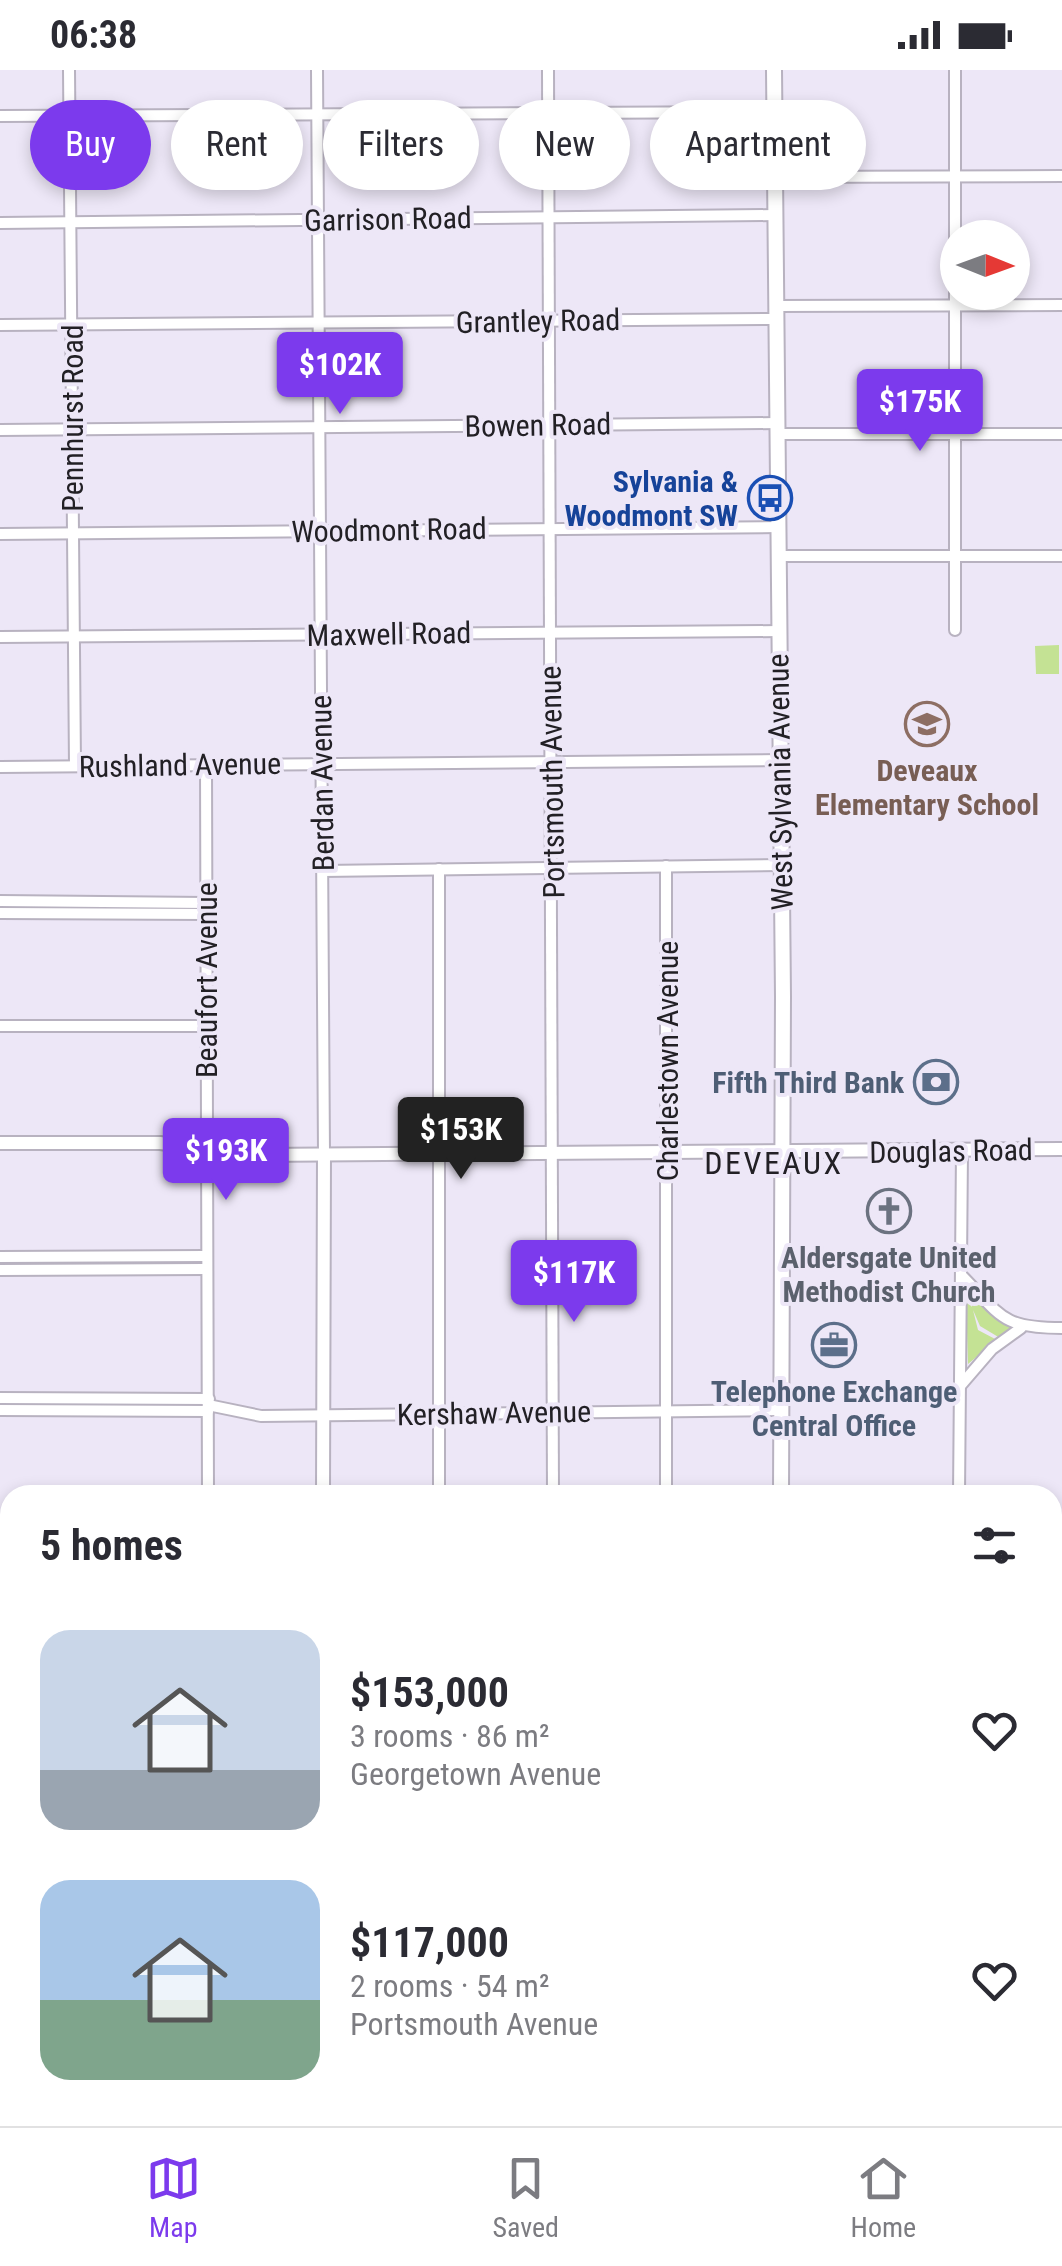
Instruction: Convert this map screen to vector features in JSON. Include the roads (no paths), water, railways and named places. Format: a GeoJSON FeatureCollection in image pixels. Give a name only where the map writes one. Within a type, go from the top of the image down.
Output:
{"type":"FeatureCollection","features":[{"type":"Feature","properties":{"kind":"main road","name":"West Sylvania Avenue"},"geometry":{"type":"LineString","coordinates":[[774,70],[774,100]]}},
{"type":"Feature","properties":{"kind":"main road","name":"West Sylvania Avenue"},"geometry":{"type":"LineString","coordinates":[[775,190],[781,1485]]}},
{"type":"Feature","properties":{"kind":"street","name":"Pennhurst Road"},"geometry":{"type":"LineString","coordinates":[[69,70],[70,100]]}},
{"type":"Feature","properties":{"kind":"street","name":"Berdan Avenue"},"geometry":{"type":"LineString","coordinates":[[317,70],[323,1485]]}},
{"type":"Feature","properties":{"kind":"street","name":"Portsmouth Avenue"},"geometry":{"type":"LineString","coordinates":[[546,100],[548,70]]}},
{"type":"Feature","properties":{"kind":"street"},"geometry":{"type":"LineString","coordinates":[[955,70],[955,220]]}},
{"type":"Feature","properties":{"kind":"street"},"geometry":{"type":"LineString","coordinates":[[151,116],[499,113]]}},
{"type":"Feature","properties":{"kind":"street"},"geometry":{"type":"LineString","coordinates":[[0,116],[30,116]]}},
{"type":"Feature","properties":{"kind":"street"},"geometry":{"type":"LineString","coordinates":[[866,176],[1062,176]]}},
{"type":"Feature","properties":{"kind":"street","name":"Pennhurst Road"},"geometry":{"type":"LineString","coordinates":[[70,190],[74,766]]}},
{"type":"Feature","properties":{"kind":"street","name":"Portsmouth Avenue"},"geometry":{"type":"LineString","coordinates":[[546,190],[555,1155],[553,1485]]}},
{"type":"Feature","properties":{"kind":"street","name":"Garrison Road"},"geometry":{"type":"LineString","coordinates":[[0,222],[775,215]]}},
{"type":"Feature","properties":{"kind":"street","name":"Grantley Road"},"geometry":{"type":"LineString","coordinates":[[1030,306],[1062,306]]}},
{"type":"Feature","properties":{"kind":"street","name":"Grantley Road"},"geometry":{"type":"LineString","coordinates":[[0,325],[548,320],[940,307]]}},
{"type":"Feature","properties":{"kind":"street"},"geometry":{"type":"LineString","coordinates":[[955,310],[955,630]]}},
{"type":"Feature","properties":{"kind":"street","name":"Bowen Road"},"geometry":{"type":"LineString","coordinates":[[0,430],[549,425],[1062,434]]}},
{"type":"Feature","properties":{"kind":"street","name":"Woodmont Road"},"geometry":{"type":"LineString","coordinates":[[0,534],[778,527]]}},
{"type":"Feature","properties":{"kind":"street"},"geometry":{"type":"LineString","coordinates":[[778,556],[1062,556]]}},
{"type":"Feature","properties":{"kind":"street","name":"Maxwell Road"},"geometry":{"type":"LineString","coordinates":[[0,638],[779,631]]}},
{"type":"Feature","properties":{"kind":"street","name":"Rushland Avenue"},"geometry":{"type":"LineString","coordinates":[[0,767],[780,760]]}},
{"type":"Feature","properties":{"kind":"street","name":"Beaufort Avenue"},"geometry":{"type":"LineString","coordinates":[[206,765],[208,1485]]}},
{"type":"Feature","properties":{"kind":"street"},"geometry":{"type":"LineString","coordinates":[[323,871],[781,865]]}},
{"type":"Feature","properties":{"kind":"street","name":"Charlestown Avenue"},"geometry":{"type":"LineString","coordinates":[[666,866],[666,1485]]}},
{"type":"Feature","properties":{"kind":"street"},"geometry":{"type":"LineString","coordinates":[[439,869],[439,1485]]}},
{"type":"Feature","properties":{"kind":"street"},"geometry":{"type":"LineString","coordinates":[[0,901],[206,909]]}},
{"type":"Feature","properties":{"kind":"street"},"geometry":{"type":"LineString","coordinates":[[0,914],[206,909]]}},
{"type":"Feature","properties":{"kind":"street"},"geometry":{"type":"LineString","coordinates":[[0,1026],[206,1026]]}},
{"type":"Feature","properties":{"kind":"street","name":"Douglas Road"},"geometry":{"type":"LineString","coordinates":[[0,1143],[146,1142],[324,1154],[1062,1150]]}},
{"type":"Feature","properties":{"kind":"street"},"geometry":{"type":"LineString","coordinates":[[958,1485],[962,1150]]}},
{"type":"Feature","properties":{"kind":"street"},"geometry":{"type":"LineString","coordinates":[[0,1257],[206,1263]]}},
{"type":"Feature","properties":{"kind":"street"},"geometry":{"type":"LineString","coordinates":[[0,1270],[206,1263]]}},
{"type":"Feature","properties":{"kind":"street"},"geometry":{"type":"LineString","coordinates":[[962,1275],[998,1312],[1021,1328],[1062,1328]]}},
{"type":"Feature","properties":{"kind":"street"},"geometry":{"type":"LineString","coordinates":[[960,1386],[992,1349],[1021,1328]]}},
{"type":"Feature","properties":{"kind":"street","name":"Kershaw Avenue"},"geometry":{"type":"LineString","coordinates":[[0,1398],[208,1405],[243,1416],[782,1410]]}},
{"type":"Feature","properties":{"kind":"street","name":"Kershaw Avenue"},"geometry":{"type":"LineString","coordinates":[[0,1410],[208,1405]]}},
{"type":"Feature","properties":{"kind":"place","name":"Sylvania & Woodmont SW"},"geometry":{"type":"Point","coordinates":[770,498]}},
{"type":"Feature","properties":{"kind":"place","name":"Deveaux Elementary School"},"geometry":{"type":"Point","coordinates":[927,724]}},
{"type":"Feature","properties":{"kind":"place","name":"Fifth Third Bank"},"geometry":{"type":"Point","coordinates":[936,1082]}},
{"type":"Feature","properties":{"kind":"place","name":"Aldersgate United Methodist Church"},"geometry":{"type":"Point","coordinates":[889,1211]}},
{"type":"Feature","properties":{"kind":"place","name":"Telephone Exchange Central Office"},"geometry":{"type":"Point","coordinates":[834,1345]}},
{"type":"Feature","properties":{"kind":"district","name":"DEVEAUX"},"geometry":{"type":"Point","coordinates":[774,1163]}}]}
